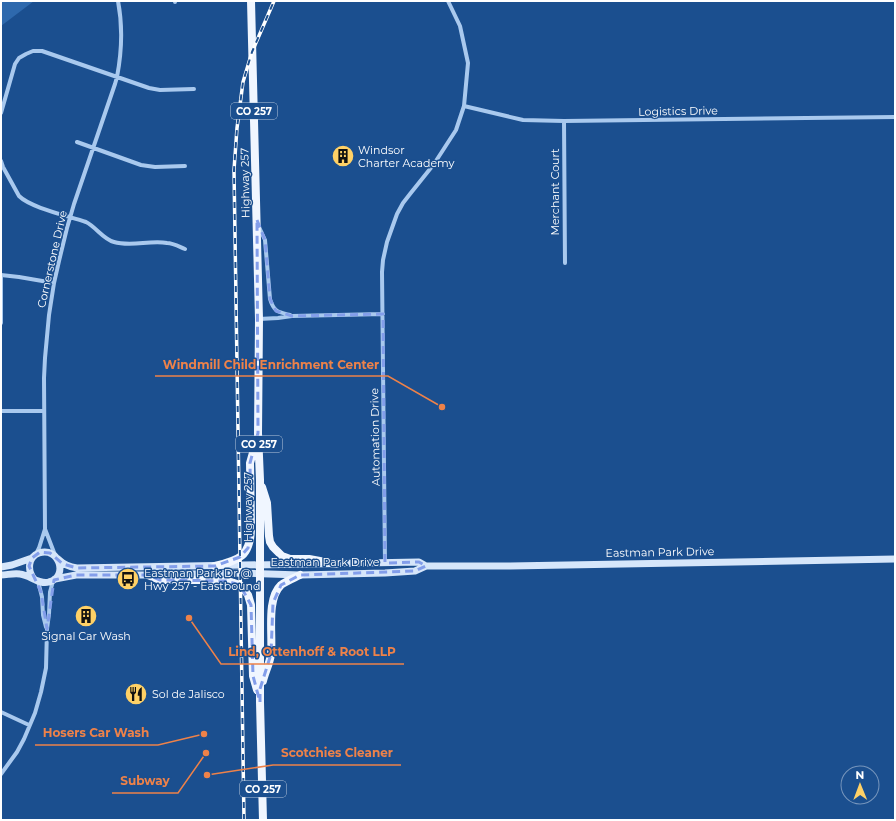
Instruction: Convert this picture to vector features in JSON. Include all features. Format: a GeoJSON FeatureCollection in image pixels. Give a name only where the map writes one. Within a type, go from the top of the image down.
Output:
{"type":"FeatureCollection","features":[{"type":"Feature","properties":{"kind":"main road","name":"Highway 257"},"geometry":{"type":"LineString","coordinates":[[251,1],[259,319],[258,434],[260,480],[260,702],[263,820]]}},
{"type":"Feature","properties":{"kind":"main road"},"geometry":{"type":"LineString","coordinates":[[215,566],[240,557],[248,548],[251,537],[250,463],[258,434]]}},
{"type":"Feature","properties":{"kind":"main road"},"geometry":{"type":"LineString","coordinates":[[260,480],[267,503],[269,536],[273,547],[282,556],[290,559],[309,559],[336,564]]}},
{"type":"Feature","properties":{"kind":"main road"},"geometry":{"type":"LineString","coordinates":[[148,575],[160,580],[226,581],[240,585],[243,588],[248,595],[251,605],[253,676],[260,702]]}},
{"type":"Feature","properties":{"kind":"main road"},"geometry":{"type":"LineString","coordinates":[[260,689],[271,654],[271,618],[275,594],[281,585],[300,575]]}},
{"type":"Feature","properties":{"kind":"street","name":"Cornerstone Drive"},"geometry":{"type":"LineString","coordinates":[[34,556],[39,548],[45,529],[44,378],[45,350],[49,315],[54,283],[70,217],[117,76],[122,37],[118,1]]}},
{"type":"Feature","properties":{"kind":"street","name":"Automation Drive"},"geometry":{"type":"LineString","coordinates":[[385,563],[383,260],[387,242],[397,214],[403,203],[434,164],[456,130],[464,106],[468,63],[460,26],[448,1]]}},
{"type":"Feature","properties":{"kind":"street"},"geometry":{"type":"LineString","coordinates":[[1,113],[15,64],[19,58],[33,51],[42,51],[156,89],[194,89]]}},
{"type":"Feature","properties":{"kind":"street","name":"Logistics Drive"},"geometry":{"type":"LineString","coordinates":[[464,106],[523,120],[564,121],[895,116]]}},
{"type":"Feature","properties":{"kind":"street","name":"Merchant Court"},"geometry":{"type":"LineString","coordinates":[[564,121],[565,263]]}},
{"type":"Feature","properties":{"kind":"street"},"geometry":{"type":"LineString","coordinates":[[76,142],[141,164],[160,168],[185,166]]}},
{"type":"Feature","properties":{"kind":"street"},"geometry":{"type":"LineString","coordinates":[[1,161],[19,196],[37,207],[90,223],[105,238],[114,242],[122,244],[168,243],[185,249]]}},
{"type":"Feature","properties":{"kind":"street"},"geometry":{"type":"LineString","coordinates":[[257,220],[265,240],[270,299],[276,311],[292,316]]}},
{"type":"Feature","properties":{"kind":"street"},"geometry":{"type":"LineString","coordinates":[[1,323],[1,275],[19,276],[54,283]]}},
{"type":"Feature","properties":{"kind":"street"},"geometry":{"type":"LineString","coordinates":[[259,319],[292,316],[383,314]]}},
{"type":"Feature","properties":{"kind":"street"},"geometry":{"type":"LineString","coordinates":[[1,412],[44,411]]}},
{"type":"Feature","properties":{"kind":"street","name":"Cornerstone Drive"},"geometry":{"type":"LineString","coordinates":[[45,529],[57,557]]}},
{"type":"Feature","properties":{"kind":"street"},"geometry":{"type":"LineString","coordinates":[[1,566],[20,563],[40,552],[46,552],[57,557],[60,568],[58,576],[48,583],[43,583],[28,576],[16,573],[1,575]]}},
{"type":"Feature","properties":{"kind":"street"},"geometry":{"type":"LineString","coordinates":[[34,556],[29,566],[31,575],[36,580],[42,597],[43,615],[47,629]]}},
{"type":"Feature","properties":{"kind":"street","name":"Eastman Park Drive"},"geometry":{"type":"LineString","coordinates":[[57,557],[63,564],[69,567],[77,568],[215,566],[260,569],[300,575],[415,571],[426,566],[510,566],[895,559]]}},
{"type":"Feature","properties":{"kind":"street","name":"Eastman Park Drive"},"geometry":{"type":"LineString","coordinates":[[54,580],[76,575],[148,575],[336,564],[419,562],[426,566]]}},
{"type":"Feature","properties":{"kind":"street"},"geometry":{"type":"LineString","coordinates":[[1,774],[17,752],[24,739],[38,704],[44,680],[47,657],[47,629],[50,592],[54,580]]}},
{"type":"Feature","properties":{"kind":"street"},"geometry":{"type":"LineString","coordinates":[[1,712],[29,725]]}},
{"type":"Feature","properties":{"kind":"highlighted area"},"geometry":{"type":"Polygon","coordinates":[[[257,220],[265,240],[270,299],[276,311],[292,316],[383,314],[385,563],[419,562],[426,566],[415,571],[300,575],[281,585],[273,603],[271,654],[260,689],[260,702],[253,676],[251,605],[240,585],[226,581],[160,580],[148,575],[76,575],[54,580],[47,629],[41,592],[29,566],[32,558],[40,552],[50,553],[63,564],[77,568],[215,566],[240,557],[248,548],[251,529],[250,463],[258,433],[257,220]]]}},
{"type":"Feature","properties":{"kind":"shaded area"},"geometry":{"type":"Polygon","coordinates":[[[1,1],[34,1],[1,26],[1,1]]]}},
{"type":"Feature","properties":{"kind":"railway"},"geometry":{"type":"LineString","coordinates":[[244,820],[234,170],[237,128],[243,82],[252,52],[274,1]]}},
{"type":"Feature","properties":{"kind":"place","name":"Windsor Charter Academy"},"geometry":{"type":"Point","coordinates":[343,156]}},
{"type":"Feature","properties":{"kind":"place","name":"Windmill Child Enrichment Center"},"geometry":{"type":"Point","coordinates":[442,407]}},
{"type":"Feature","properties":{"kind":"place","name":"Eastman Park Dr @ Hwy 257 - Eastbound"},"geometry":{"type":"Point","coordinates":[128,579]}},
{"type":"Feature","properties":{"kind":"place","name":"Signal Car Wash"},"geometry":{"type":"Point","coordinates":[86,616]}},
{"type":"Feature","properties":{"kind":"place","name":"Lind, Ottenhoff & Root LLP"},"geometry":{"type":"Point","coordinates":[189,618]}},
{"type":"Feature","properties":{"kind":"place","name":"Sol de Jalisco"},"geometry":{"type":"Point","coordinates":[136,694]}},
{"type":"Feature","properties":{"kind":"place","name":"Hosers Car Wash"},"geometry":{"type":"Point","coordinates":[204,734]}},
{"type":"Feature","properties":{"kind":"place","name":"Subway"},"geometry":{"type":"Point","coordinates":[206,753]}},
{"type":"Feature","properties":{"kind":"place","name":"Scotchies Cleaner"},"geometry":{"type":"Point","coordinates":[207,775]}}]}
